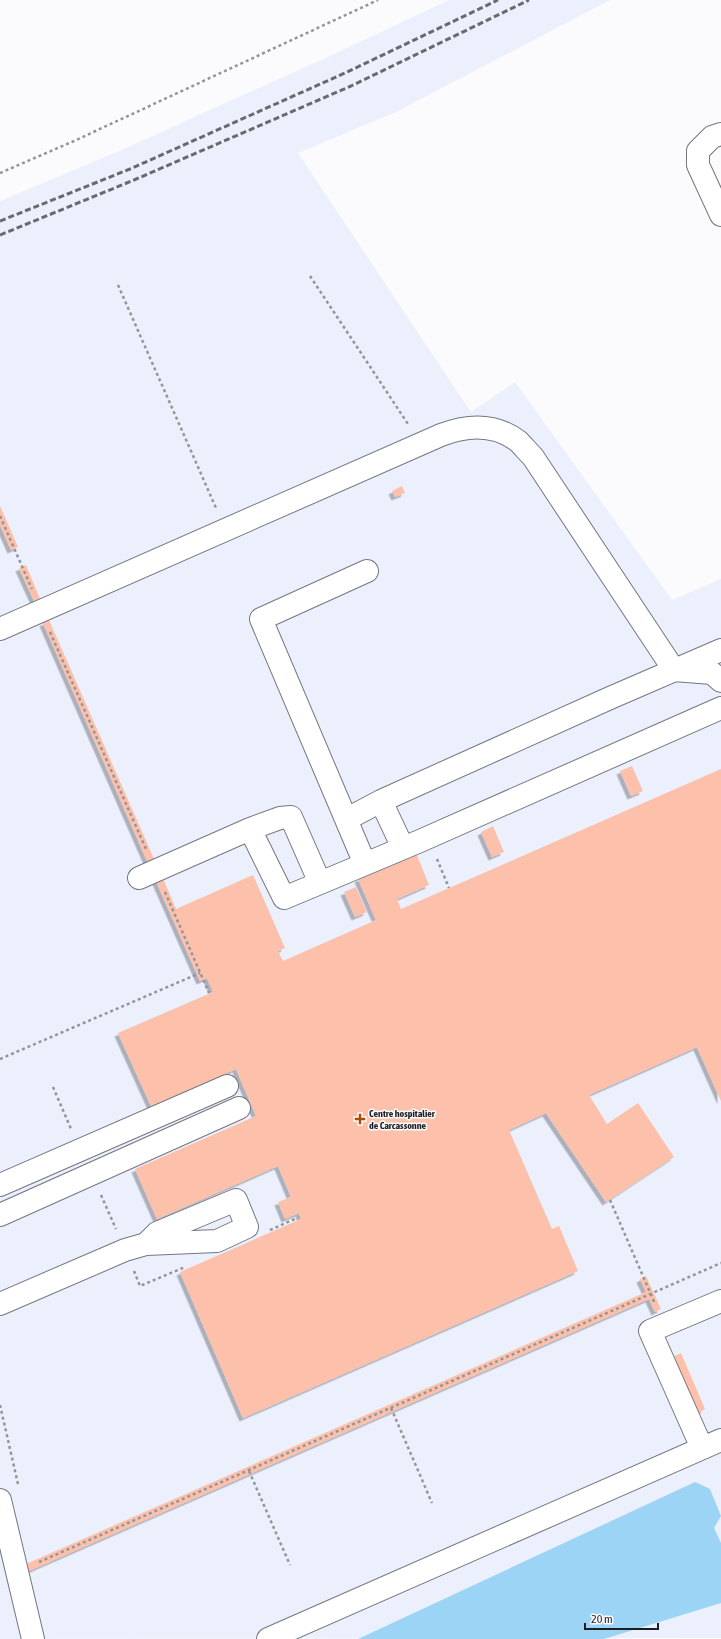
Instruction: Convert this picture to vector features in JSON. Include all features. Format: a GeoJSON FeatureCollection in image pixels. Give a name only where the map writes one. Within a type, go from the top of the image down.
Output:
{"type":"FeatureCollection","features":[{"type":"Feature","properties":{"kind":"lane"},"geometry":{"type":"LineString","coordinates":[[721,134],[712,137],[698,151],[698,165],[721,215]]}},
{"type":"Feature","properties":{"kind":"lane"},"geometry":{"type":"LineString","coordinates":[[0,629],[421,443],[453,430],[483,427],[499,431],[518,441],[533,457],[674,670]]}},
{"type":"Feature","properties":{"kind":"lane"},"geometry":{"type":"LineString","coordinates":[[365,864],[261,618],[367,571]]}},
{"type":"Feature","properties":{"kind":"lane"},"geometry":{"type":"LineString","coordinates":[[347,819],[381,801],[721,650]]}},
{"type":"Feature","properties":{"kind":"lane"},"geometry":{"type":"LineString","coordinates":[[674,670],[712,673],[721,681]]}},
{"type":"Feature","properties":{"kind":"lane"},"geometry":{"type":"LineString","coordinates":[[250,829],[284,898],[403,848],[721,708]]}},
{"type":"Feature","properties":{"kind":"lane"},"geometry":{"type":"LineString","coordinates":[[381,801],[403,848]]}},
{"type":"Feature","properties":{"kind":"lane"},"geometry":{"type":"LineString","coordinates":[[147,875],[250,829],[280,818],[291,817],[320,882]]}},
{"type":"Feature","properties":{"kind":"lane"},"geometry":{"type":"LineString","coordinates":[[0,1184],[227,1086]]}},
{"type":"Feature","properties":{"kind":"lane"},"geometry":{"type":"LineString","coordinates":[[0,1216],[239,1108]]}},
{"type":"Feature","properties":{"kind":"lane"},"geometry":{"type":"LineString","coordinates":[[0,1304],[125,1250],[146,1244]]}},
{"type":"Feature","properties":{"kind":"lane"},"geometry":{"type":"LineString","coordinates":[[268,1639],[711,1444],[650,1332],[721,1301]]}},
{"type":"Feature","properties":{"kind":"lane"},"geometry":{"type":"LineString","coordinates":[[0,1500],[33,1639]]}},
{"type":"Feature","properties":{"kind":"path"},"geometry":{"type":"LineString","coordinates":[[0,172],[74,141],[378,0]]}},
{"type":"Feature","properties":{"kind":"path"},"geometry":{"type":"LineString","coordinates":[[310,276],[421,443]]}},
{"type":"Feature","properties":{"kind":"path"},"geometry":{"type":"LineString","coordinates":[[118,285],[226,530]]}},
{"type":"Feature","properties":{"kind":"path"},"geometry":{"type":"LineString","coordinates":[[0,516],[41,612],[147,875],[200,973],[209,993]]}},
{"type":"Feature","properties":{"kind":"path"},"geometry":{"type":"LineString","coordinates":[[0,1059],[200,973]]}},
{"type":"Feature","properties":{"kind":"path"},"geometry":{"type":"LineString","coordinates":[[37,1564],[721,1263]]}},
{"type":"Feature","properties":{"kind":"path"},"geometry":{"type":"LineString","coordinates":[[391,1408],[432,1503]]}},
{"type":"Feature","properties":{"kind":"path"},"geometry":{"type":"LineString","coordinates":[[249,1471],[290,1565]]}},
{"type":"Feature","properties":{"kind":"shaded area","name":"Centre hospitalier de Carcassonne"},"geometry":{"type":"Polygon","coordinates":[[[449,0],[610,0],[396,112],[298,153],[471,412],[515,382],[672,600],[721,579],[721,1638],[0,1639],[0,201],[117,152],[330,56],[449,0]]]}},
{"type":"Feature","properties":{"kind":"water"},"geometry":{"type":"Polygon","coordinates":[[[695,1482],[710,1489],[721,1516],[714,1528],[721,1543],[721,1603],[604,1639],[358,1639],[695,1482]]]}},
{"type":"Feature","properties":{"kind":"building"},"geometry":{"type":"Polygon","coordinates":[[[402,486],[405,493],[395,497],[392,491],[402,486]]]}},
{"type":"Feature","properties":{"kind":"building"},"geometry":{"type":"Polygon","coordinates":[[[0,506],[18,547],[11,550],[0,525],[0,506]]]}},
{"type":"Feature","properties":{"kind":"building"},"geometry":{"type":"Polygon","coordinates":[[[26,565],[40,599],[34,601],[19,568],[26,565]]]}},
{"type":"Feature","properties":{"kind":"building"},"geometry":{"type":"Polygon","coordinates":[[[49,620],[154,859],[147,861],[43,623],[49,620]]]}},
{"type":"Feature","properties":{"kind":"building"},"geometry":{"type":"Polygon","coordinates":[[[632,766],[643,791],[631,796],[620,771],[632,766]]]}},
{"type":"Feature","properties":{"kind":"building"},"geometry":{"type":"Polygon","coordinates":[[[721,769],[721,1101],[697,1047],[589,1095],[607,1124],[638,1103],[674,1157],[606,1202],[546,1113],[509,1130],[552,1229],[559,1226],[578,1271],[243,1418],[180,1272],[301,1219],[299,1213],[285,1219],[278,1202],[291,1197],[278,1166],[157,1219],[135,1169],[256,1116],[236,1069],[151,1106],[118,1033],[213,992],[207,978],[200,981],[155,879],[162,876],[176,909],[253,875],[285,948],[278,951],[283,961],[376,920],[358,879],[416,853],[429,885],[397,899],[401,909],[721,769]]]}},
{"type":"Feature","properties":{"kind":"building"},"geometry":{"type":"Polygon","coordinates":[[[493,826],[504,852],[492,857],[481,832],[493,826]]]}},
{"type":"Feature","properties":{"kind":"building"},"geometry":{"type":"Polygon","coordinates":[[[356,887],[367,912],[355,917],[344,892],[356,887]]]}},
{"type":"Feature","properties":{"kind":"building"},"geometry":{"type":"Polygon","coordinates":[[[646,1276],[661,1309],[655,1312],[649,1299],[29,1571],[26,1564],[646,1292],[640,1279],[646,1276]]]}},
{"type":"Feature","properties":{"kind":"building"},"geometry":{"type":"Polygon","coordinates":[[[681,1353],[705,1409],[699,1413],[674,1356],[681,1353]]]}},
{"type":"Feature","properties":{"kind":"railway"},"geometry":{"type":"LineString","coordinates":[[0,221],[130,169],[345,73],[498,0]]}},
{"type":"Feature","properties":{"kind":"railway"},"geometry":{"type":"LineString","coordinates":[[0,235],[134,180],[351,86],[529,0]]}},
{"type":"Feature","properties":{"kind":"place","name":"Centre hospitalier de Carcassonne"},"geometry":{"type":"Point","coordinates":[360,1119]}}]}
